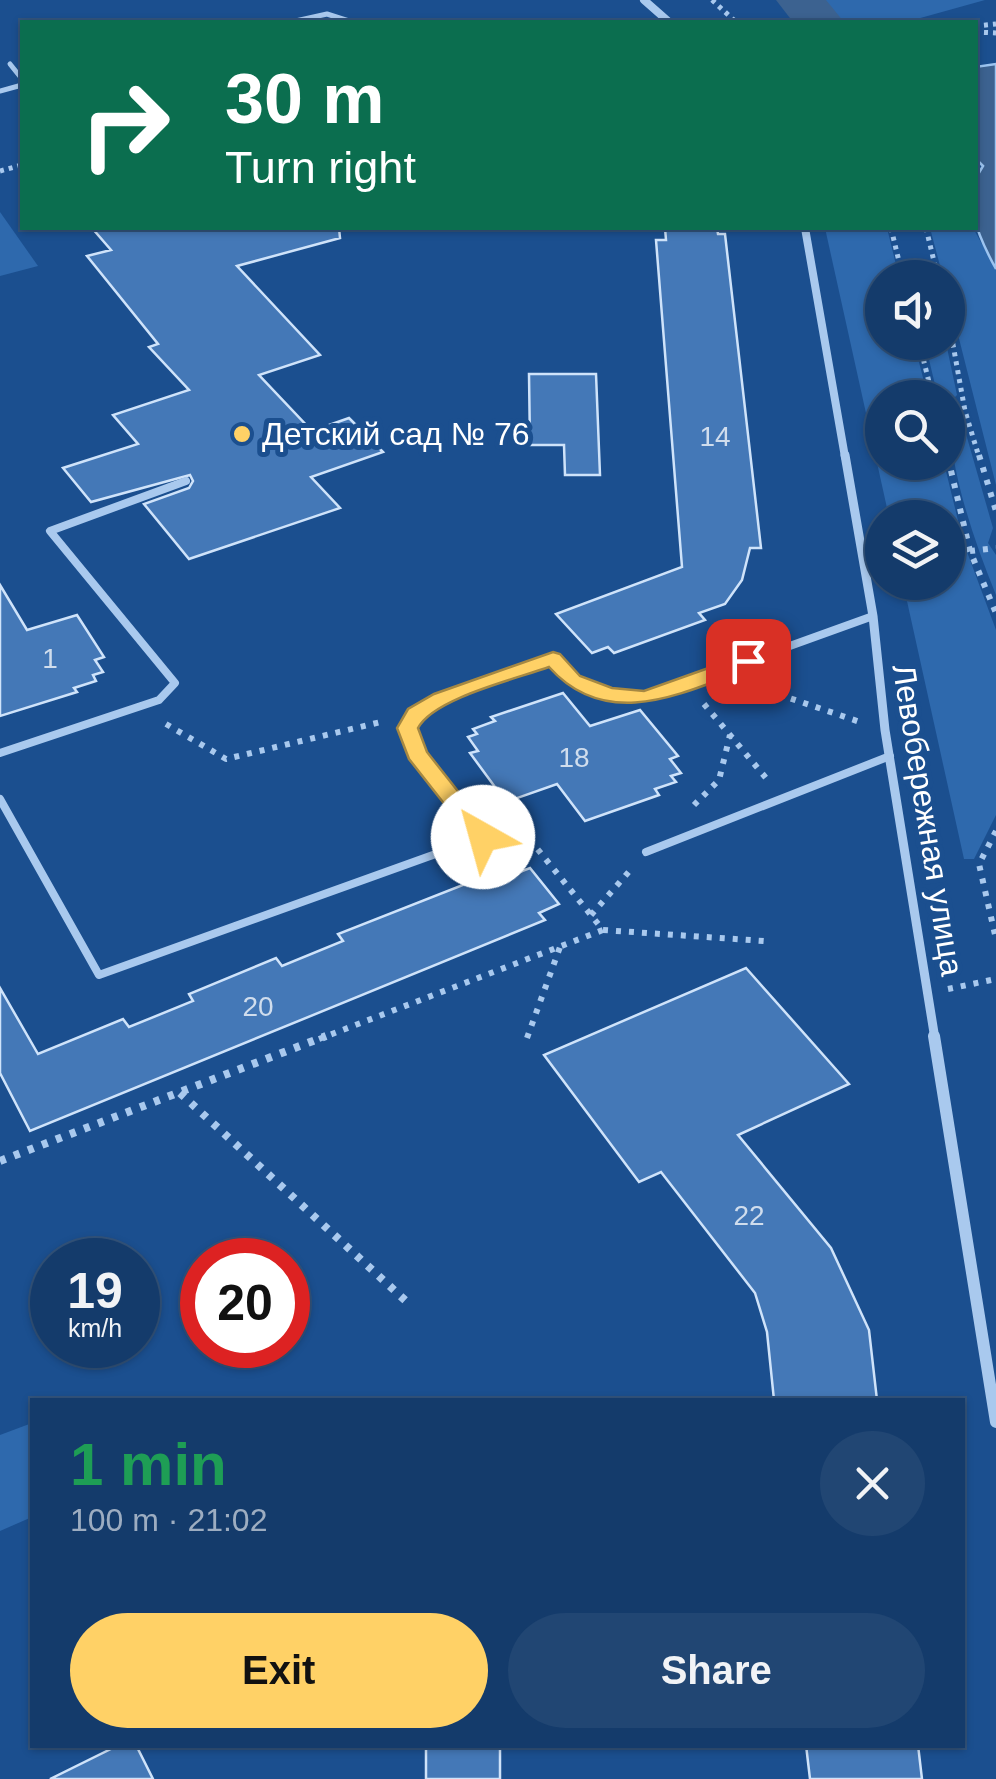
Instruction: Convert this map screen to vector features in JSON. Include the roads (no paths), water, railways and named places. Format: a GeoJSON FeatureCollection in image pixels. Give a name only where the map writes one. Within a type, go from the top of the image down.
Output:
{"type":"FeatureCollection","features":[{"type":"Feature","properties":{"kind":"street"},"geometry":{"type":"LineString","coordinates":[[644,0],[667,20]]}},
{"type":"Feature","properties":{"kind":"street","name":"Левобережная улица"},"geometry":{"type":"LineString","coordinates":[[806,230],[873,616],[885,730],[996,1422]]}},
{"type":"Feature","properties":{"kind":"lane"},"geometry":{"type":"LineString","coordinates":[[300,20],[326,14],[346,20]]}},
{"type":"Feature","properties":{"kind":"lane"},"geometry":{"type":"LineString","coordinates":[[10,64],[20,79]]}},
{"type":"Feature","properties":{"kind":"lane"},"geometry":{"type":"LineString","coordinates":[[0,753],[159,700],[176,683],[84,577],[50,531],[186,481]]}},
{"type":"Feature","properties":{"kind":"lane"},"geometry":{"type":"LineString","coordinates":[[0,799],[99,975],[483,837],[417,754],[407,728],[415,714],[441,699],[553,659],[573,681],[609,695],[645,698],[873,616]]}},
{"type":"Feature","properties":{"kind":"lane"},"geometry":{"type":"LineString","coordinates":[[646,852],[890,756]]}},
{"type":"Feature","properties":{"kind":"waterway"},"geometry":{"type":"LineString","coordinates":[[800,0],[817,20]]}},
{"type":"Feature","properties":{"kind":"place","name":"Детский сад № 76"},"geometry":{"type":"Point","coordinates":[242,434]}}]}
